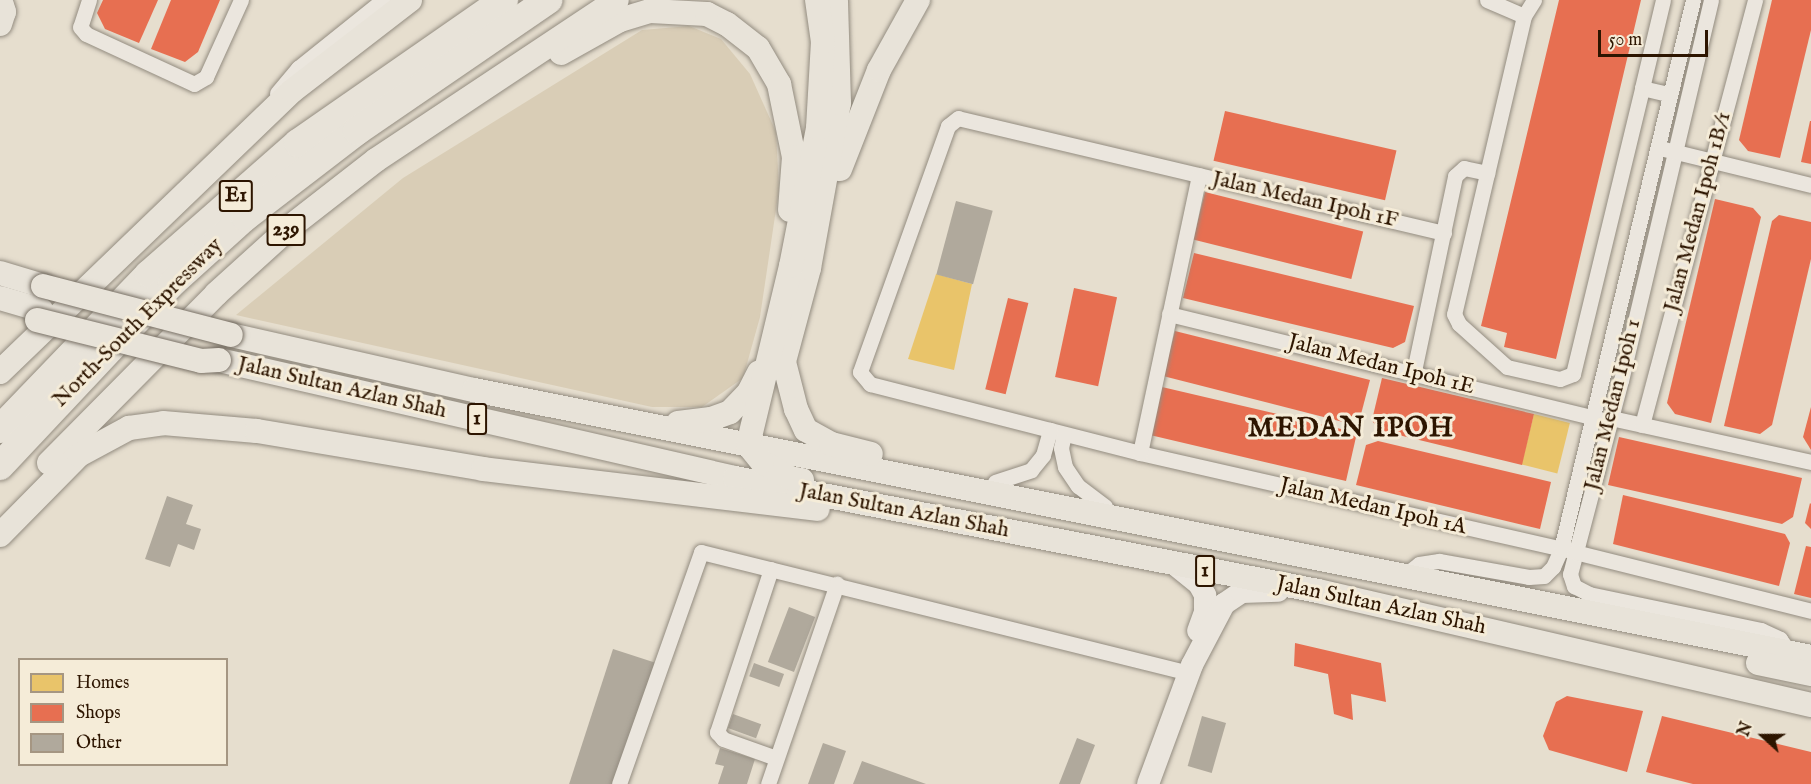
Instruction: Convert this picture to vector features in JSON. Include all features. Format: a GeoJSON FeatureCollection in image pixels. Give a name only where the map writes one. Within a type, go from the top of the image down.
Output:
{"type":"FeatureCollection","features":[{"type":"Feature","properties":{"kind":"highway","name":"North–South Expressway"},"geometry":{"type":"LineString","coordinates":[[0,429],[148,274],[289,150],[504,0]]}},
{"type":"Feature","properties":{"kind":"highway","name":"North–South Expressway"},"geometry":{"type":"LineString","coordinates":[[0,466],[172,283],[245,217],[357,131],[549,0]]}},
{"type":"Feature","properties":{"kind":"main road"},"geometry":{"type":"LineString","coordinates":[[0,372],[292,91],[410,0]]}},
{"type":"Feature","properties":{"kind":"main road","name":"239"},"geometry":{"type":"LineString","coordinates":[[0,515],[216,294],[290,227],[376,160],[617,0]]}},
{"type":"Feature","properties":{"kind":"main road"},"geometry":{"type":"LineString","coordinates":[[800,267],[818,128],[823,42],[817,0]]}},
{"type":"Feature","properties":{"kind":"main road"},"geometry":{"type":"LineString","coordinates":[[687,464],[736,463],[755,449],[839,103],[836,0]]}},
{"type":"Feature","properties":{"kind":"main road"},"geometry":{"type":"LineString","coordinates":[[800,267],[819,250],[840,168],[862,108],[918,0]]}},
{"type":"Feature","properties":{"kind":"main road"},"geometry":{"type":"LineString","coordinates":[[376,160],[440,129],[620,20],[668,9],[707,14],[758,48],[779,84],[794,157],[786,246],[800,267]]}},
{"type":"Feature","properties":{"kind":"main road","name":"Jalan Sultan Azlan Shah"},"geometry":{"type":"LineString","coordinates":[[2,280],[41,305],[201,361],[219,360],[687,464],[768,485],[921,512],[1178,567],[1318,591],[1811,705]]}},
{"type":"Feature","properties":{"kind":"main road","name":"Jalan Sultan Azlan Shah"},"geometry":{"type":"LineString","coordinates":[[0,309],[41,305],[231,335],[474,390],[643,423],[755,449],[785,463],[1247,545],[1800,654]]}},
{"type":"Feature","properties":{"kind":"main road"},"geometry":{"type":"LineString","coordinates":[[643,423],[690,423],[730,412],[749,392],[777,355]]}},
{"type":"Feature","properties":{"kind":"main road"},"geometry":{"type":"LineString","coordinates":[[777,355],[800,420],[815,437],[831,444],[1105,506],[1218,526],[1247,545]]}},
{"type":"Feature","properties":{"kind":"main road"},"geometry":{"type":"LineString","coordinates":[[0,536],[79,455],[129,428],[172,423],[257,431],[483,469],[674,493],[888,516],[921,512]]}},
{"type":"Feature","properties":{"kind":"main road"},"geometry":{"type":"LineString","coordinates":[[785,463],[1217,563],[1318,591]]}},
{"type":"Feature","properties":{"kind":"main road"},"geometry":{"type":"LineString","coordinates":[[1647,625],[1678,646],[1811,674]]}},
{"type":"Feature","properties":{"kind":"street"},"geometry":{"type":"LineString","coordinates":[[89,0],[80,27],[86,34],[194,84],[201,84],[241,0]]}},
{"type":"Feature","properties":{"kind":"street"},"geometry":{"type":"LineString","coordinates":[[237,142],[298,68],[383,0]]}},
{"type":"Feature","properties":{"kind":"street"},"geometry":{"type":"LineString","coordinates":[[1487,0],[1524,16]]}},
{"type":"Feature","properties":{"kind":"street"},"geometry":{"type":"LineString","coordinates":[[1534,0],[1524,16],[1455,318],[1507,367],[1560,379],[1569,378],[1575,369],[1663,0]]}},
{"type":"Feature","properties":{"kind":"street","name":"Jalan Medan Ipoh 1"},"geometry":{"type":"LineString","coordinates":[[1693,0],[1655,147],[1593,418],[1568,551],[1570,574],[1574,586],[1589,594],[1761,630],[1780,639],[1800,654]]}},
{"type":"Feature","properties":{"kind":"street","name":"Jalan Medan Ipoh 1"},"geometry":{"type":"LineString","coordinates":[[1405,576],[1419,564],[1439,561],[1539,577],[1553,567],[1568,551],[1622,380],[1673,151],[1711,0]]}},
{"type":"Feature","properties":{"kind":"street","name":"Jalan Medan Ipoh 1B/1"},"geometry":{"type":"LineString","coordinates":[[1642,425],[1709,160],[1755,0]]}},
{"type":"Feature","properties":{"kind":"street"},"geometry":{"type":"LineString","coordinates":[[1642,88],[1668,94]]}},
{"type":"Feature","properties":{"kind":"street","name":"Jalan Medan Ipoh 1A"},"geometry":{"type":"LineString","coordinates":[[1199,175],[969,119],[958,118],[950,122],[860,372],[870,384],[1140,453],[1568,551],[1811,611]]}},
{"type":"Feature","properties":{"kind":"street"},"geometry":{"type":"LineString","coordinates":[[1655,147],[1811,185]]}},
{"type":"Feature","properties":{"kind":"street"},"geometry":{"type":"LineString","coordinates":[[1414,371],[1457,172],[1468,168],[1487,173]]}},
{"type":"Feature","properties":{"kind":"street","name":"Jalan Medan Ipoh 1F"},"geometry":{"type":"LineString","coordinates":[[1140,453],[1199,175],[1444,233]]}},
{"type":"Feature","properties":{"kind":"street","name":"Jalan Medan Ipoh 1E"},"geometry":{"type":"LineString","coordinates":[[1169,314],[1414,371],[1593,418]]}},
{"type":"Feature","properties":{"kind":"street"},"geometry":{"type":"LineString","coordinates":[[1593,418],[1605,417],[1622,380]]}},
{"type":"Feature","properties":{"kind":"street"},"geometry":{"type":"LineString","coordinates":[[1611,418],[1811,462]]}},
{"type":"Feature","properties":{"kind":"street"},"geometry":{"type":"LineString","coordinates":[[995,482],[1031,470],[1057,432]]}},
{"type":"Feature","properties":{"kind":"street"},"geometry":{"type":"LineString","coordinates":[[1057,432],[1065,467],[1078,486],[1105,506]]}},
{"type":"Feature","properties":{"kind":"street"},"geometry":{"type":"LineString","coordinates":[[619,784],[701,552],[1191,669]]}},
{"type":"Feature","properties":{"kind":"street"},"geometry":{"type":"LineString","coordinates":[[1148,784],[1191,669],[1206,601],[1199,584],[1178,567]]}},
{"type":"Feature","properties":{"kind":"street"},"geometry":{"type":"LineString","coordinates":[[771,568],[717,732],[723,739],[776,758]]}},
{"type":"Feature","properties":{"kind":"street"},"geometry":{"type":"LineString","coordinates":[[768,784],[837,584]]}},
{"type":"Feature","properties":{"kind":"street"},"geometry":{"type":"LineString","coordinates":[[1191,669],[1203,650],[1217,614],[1232,596],[1254,589],[1298,594],[1318,591]]}},
{"type":"Feature","properties":{"kind":"shaded area"},"geometry":{"type":"Polygon","coordinates":[[[689,26],[721,39],[750,74],[776,132],[779,189],[760,317],[743,378],[702,407],[652,407],[236,315],[403,178],[642,30],[689,26]]]}},
{"type":"Feature","properties":{"kind":"building: Homes"},"geometry":{"type":"Polygon","coordinates":[[[936,274],[972,284],[954,370],[908,359],[936,274]]]}},
{"type":"Feature","properties":{"kind":"building: Homes"},"geometry":{"type":"Polygon","coordinates":[[[1534,414],[1570,423],[1557,473],[1521,464],[1534,414]]]}},
{"type":"Feature","properties":{"kind":"building: Shops"},"geometry":{"type":"Polygon","coordinates":[[[103,0],[158,0],[139,43],[105,29],[97,13],[103,0]]]}},
{"type":"Feature","properties":{"kind":"building: Shops"},"geometry":{"type":"Polygon","coordinates":[[[171,0],[220,0],[198,52],[185,62],[151,49],[171,0]]]}},
{"type":"Feature","properties":{"kind":"building: Shops"},"geometry":{"type":"Polygon","coordinates":[[[1559,0],[1641,0],[1556,359],[1504,347],[1507,333],[1481,326],[1559,0]]]}},
{"type":"Feature","properties":{"kind":"building: Shops"},"geometry":{"type":"Polygon","coordinates":[[[1772,0],[1811,0],[1811,30],[1780,158],[1748,151],[1739,140],[1772,0]]]}},
{"type":"Feature","properties":{"kind":"building: Shops"},"geometry":{"type":"Polygon","coordinates":[[[1225,111],[1396,151],[1385,200],[1214,161],[1225,111]]]}},
{"type":"Feature","properties":{"kind":"building: Shops"},"geometry":{"type":"Polygon","coordinates":[[[1811,121],[1811,164],[1801,162],[1811,121]]]}},
{"type":"Feature","properties":{"kind":"building: Shops"},"geometry":{"type":"Polygon","coordinates":[[[1205,192],[1363,231],[1351,279],[1193,240],[1205,192]]]}},
{"type":"Feature","properties":{"kind":"building: Shops"},"geometry":{"type":"Polygon","coordinates":[[[1715,199],[1753,208],[1761,217],[1711,423],[1675,414],[1667,403],[1715,199]]]}},
{"type":"Feature","properties":{"kind":"building: Shops"},"geometry":{"type":"Polygon","coordinates":[[[1779,215],[1811,222],[1811,259],[1772,425],[1760,434],[1724,426],[1772,221],[1779,215]]]}},
{"type":"Feature","properties":{"kind":"building: Shops"},"geometry":{"type":"Polygon","coordinates":[[[1194,253],[1414,306],[1405,342],[1393,348],[1183,298],[1194,253]]]}},
{"type":"Feature","properties":{"kind":"building: Shops"},"geometry":{"type":"Polygon","coordinates":[[[1074,288],[1117,297],[1098,386],[1055,377],[1074,288]]]}},
{"type":"Feature","properties":{"kind":"building: Shops"},"geometry":{"type":"Polygon","coordinates":[[[1008,298],[1028,303],[1006,394],[985,389],[1008,298]]]}},
{"type":"Feature","properties":{"kind":"building: Shops"},"geometry":{"type":"Polygon","coordinates":[[[1175,331],[1370,380],[1360,418],[1347,423],[1163,376],[1175,331]]]}},
{"type":"Feature","properties":{"kind":"building: Shops"},"geometry":{"type":"Polygon","coordinates":[[[1382,378],[1534,414],[1522,465],[1378,430],[1372,420],[1382,378]]]}},
{"type":"Feature","properties":{"kind":"building: Shops"},"geometry":{"type":"Polygon","coordinates":[[[1162,387],[1341,429],[1356,437],[1346,481],[1150,435],[1162,387]]]}},
{"type":"Feature","properties":{"kind":"building: Shops"},"geometry":{"type":"Polygon","coordinates":[[[1811,407],[1811,450],[1803,437],[1811,407]]]}},
{"type":"Feature","properties":{"kind":"building: Shops"},"geometry":{"type":"Polygon","coordinates":[[[1619,437],[1802,478],[1793,517],[1782,524],[1608,485],[1619,437]]]}},
{"type":"Feature","properties":{"kind":"building: Shops"},"geometry":{"type":"Polygon","coordinates":[[[1378,441],[1551,482],[1540,529],[1356,485],[1366,445],[1378,441]]]}},
{"type":"Feature","properties":{"kind":"building: Shops"},"geometry":{"type":"Polygon","coordinates":[[[1623,495],[1785,534],[1790,543],[1779,586],[1613,544],[1623,495]]]}},
{"type":"Feature","properties":{"kind":"building: Shops"},"geometry":{"type":"Polygon","coordinates":[[[1811,504],[1811,529],[1805,523],[1811,504]]]}},
{"type":"Feature","properties":{"kind":"building: Shops"},"geometry":{"type":"Polygon","coordinates":[[[1806,546],[1811,547],[1811,598],[1794,594],[1806,546]]]}},
{"type":"Feature","properties":{"kind":"building: Shops"},"geometry":{"type":"Polygon","coordinates":[[[1295,643],[1381,663],[1386,702],[1351,694],[1353,720],[1334,714],[1328,674],[1294,666],[1295,643]]]}},
{"type":"Feature","properties":{"kind":"building: Shops"},"geometry":{"type":"Polygon","coordinates":[[[1567,696],[1643,711],[1627,772],[1549,750],[1543,736],[1556,702],[1567,696]]]}},
{"type":"Feature","properties":{"kind":"building: Shops"},"geometry":{"type":"Polygon","coordinates":[[[1662,716],[1811,752],[1811,784],[1693,784],[1646,772],[1662,716]]]}},
{"type":"Feature","properties":{"kind":"building: Other"},"geometry":{"type":"Polygon","coordinates":[[[956,201],[993,211],[973,284],[936,274],[956,201]]]}},
{"type":"Feature","properties":{"kind":"building: Other"},"geometry":{"type":"Polygon","coordinates":[[[167,496],[193,505],[186,524],[201,529],[194,550],[178,544],[170,567],[145,559],[167,496]]]}},
{"type":"Feature","properties":{"kind":"building: Other"},"geometry":{"type":"Polygon","coordinates":[[[789,607],[815,617],[794,672],[768,662],[789,607]]]}},
{"type":"Feature","properties":{"kind":"building: Other"},"geometry":{"type":"Polygon","coordinates":[[[613,649],[658,664],[619,784],[569,784],[613,649]]]}},
{"type":"Feature","properties":{"kind":"building: Other"},"geometry":{"type":"Polygon","coordinates":[[[754,663],[784,674],[779,687],[749,676],[754,663]]]}},
{"type":"Feature","properties":{"kind":"building: Other"},"geometry":{"type":"Polygon","coordinates":[[[733,714],[761,724],[756,738],[728,728],[733,714]]]}},
{"type":"Feature","properties":{"kind":"building: Other"},"geometry":{"type":"Polygon","coordinates":[[[1202,716],[1226,723],[1212,773],[1188,766],[1202,716]]]}},
{"type":"Feature","properties":{"kind":"building: Other"},"geometry":{"type":"Polygon","coordinates":[[[1077,738],[1095,745],[1080,784],[1059,784],[1077,738]]]}},
{"type":"Feature","properties":{"kind":"building: Other"},"geometry":{"type":"Polygon","coordinates":[[[823,743],[846,751],[834,784],[808,784],[823,743]]]}},
{"type":"Feature","properties":{"kind":"building: Other"},"geometry":{"type":"Polygon","coordinates":[[[720,748],[755,759],[747,784],[718,784],[724,766],[715,764],[720,748]]]}},
{"type":"Feature","properties":{"kind":"building: Other"},"geometry":{"type":"Polygon","coordinates":[[[862,761],[926,784],[853,784],[862,761]]]}},
{"type":"Feature","properties":{"kind":"district","name":"MEDAN IPOH"},"geometry":{"type":"Point","coordinates":[1351,429]}}]}
